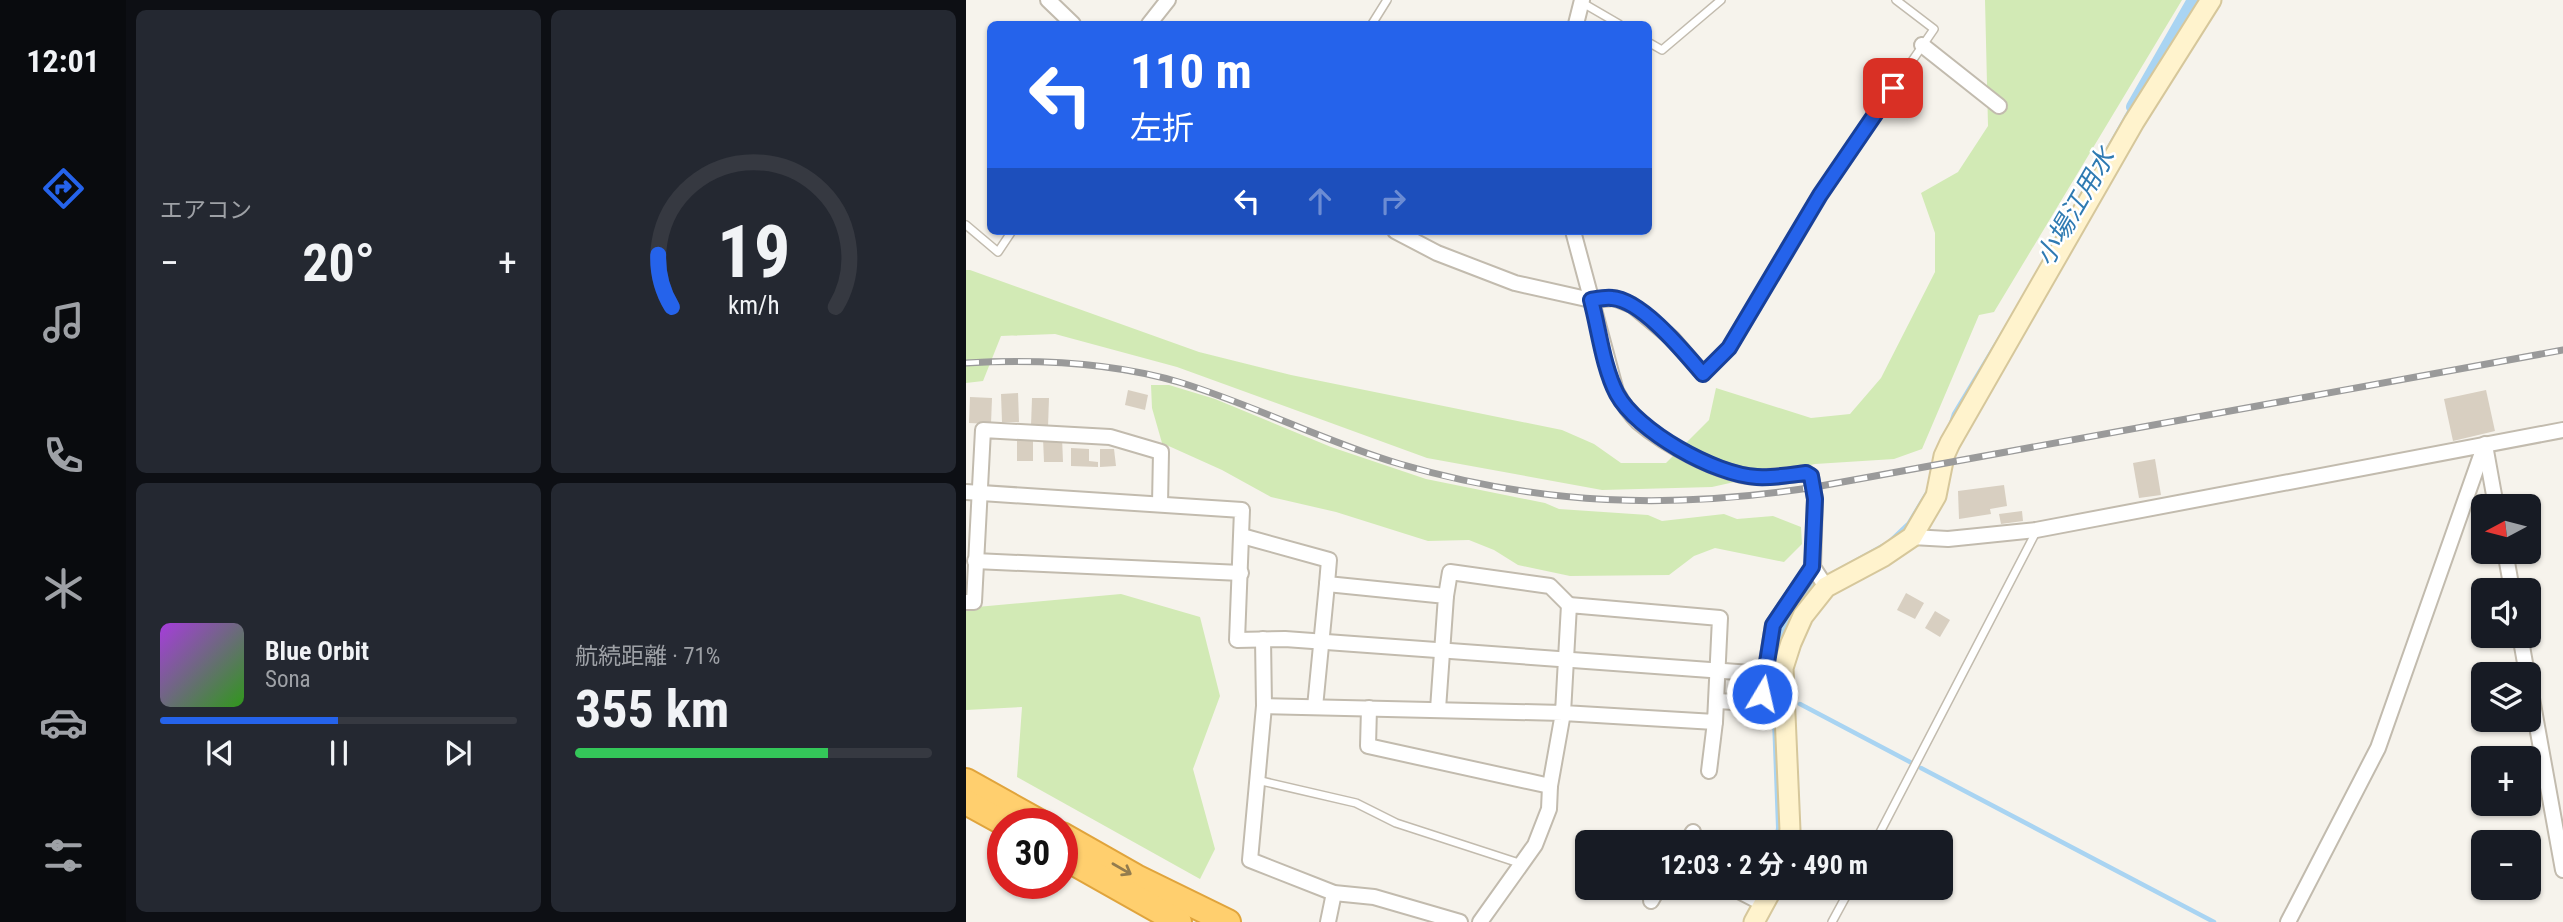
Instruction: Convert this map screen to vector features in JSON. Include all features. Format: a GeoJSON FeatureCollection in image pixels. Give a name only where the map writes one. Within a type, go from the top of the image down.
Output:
{"type":"FeatureCollection","features":[{"type":"Feature","properties":{"kind":"highway"},"geometry":{"type":"LineString","coordinates":[[966,781],[1014,808]]}},
{"type":"Feature","properties":{"kind":"highway"},"geometry":{"type":"LineString","coordinates":[[966,802],[987,814]]}},
{"type":"Feature","properties":{"kind":"highway"},"geometry":{"type":"LineString","coordinates":[[1078,844],[1136,877],[1228,922]]}},
{"type":"Feature","properties":{"kind":"highway"},"geometry":{"type":"LineString","coordinates":[[1078,865],[1179,922]]}},
{"type":"Feature","properties":{"kind":"street"},"geometry":{"type":"LineString","coordinates":[[1048,0],[1070,21]]}},
{"type":"Feature","properties":{"kind":"street"},"geometry":{"type":"LineString","coordinates":[[1151,21],[1168,0]]}},
{"type":"Feature","properties":{"kind":"street"},"geometry":{"type":"LineString","coordinates":[[1787,830],[1783,668],[1804,616],[1826,587],[1884,556],[1912,537],[1936,496],[1944,456],[1950,443],[2134,122],[2211,0]]}},
{"type":"Feature","properties":{"kind":"street"},"geometry":{"type":"LineString","coordinates":[[1577,21],[1581,1]]}},
{"type":"Feature","properties":{"kind":"street"},"geometry":{"type":"LineString","coordinates":[[1922,45],[1998,106]]}},
{"type":"Feature","properties":{"kind":"street"},"geometry":{"type":"LineString","coordinates":[[1403,235],[1479,271],[1515,283],[1591,300],[1614,298],[1632,305],[1673,339],[1703,374]]}},
{"type":"Feature","properties":{"kind":"street"},"geometry":{"type":"LineString","coordinates":[[1574,235],[1616,391],[1639,422],[1668,442],[1727,471],[1757,477],[1806,473],[1811,476],[1815,499],[1812,567],[1773,625],[1762,694],[1752,703],[1717,701]]}},
{"type":"Feature","properties":{"kind":"street"},"geometry":{"type":"LineString","coordinates":[[966,602],[974,602],[973,492],[983,430],[1097,436],[1161,452],[1160,504]]}},
{"type":"Feature","properties":{"kind":"street"},"geometry":{"type":"LineString","coordinates":[[1912,537],[1948,539],[2036,530],[2563,430]]}},
{"type":"Feature","properties":{"kind":"street"},"geometry":{"type":"LineString","coordinates":[[2288,922],[2378,748],[2483,470],[2485,444]]}},
{"type":"Feature","properties":{"kind":"street"},"geometry":{"type":"LineString","coordinates":[[2483,470],[2492,494]]}},
{"type":"Feature","properties":{"kind":"street"},"geometry":{"type":"LineString","coordinates":[[973,492],[1242,510],[1237,640],[1321,642],[1765,674]]}},
{"type":"Feature","properties":{"kind":"street"},"geometry":{"type":"LineString","coordinates":[[1242,536],[1329,560],[1315,707]]}},
{"type":"Feature","properties":{"kind":"street"},"geometry":{"type":"LineString","coordinates":[[975,561],[1241,573]]}},
{"type":"Feature","properties":{"kind":"street"},"geometry":{"type":"LineString","coordinates":[[1812,567],[1826,587]]}},
{"type":"Feature","properties":{"kind":"street"},"geometry":{"type":"LineString","coordinates":[[1438,709],[1439,652],[1450,572],[1550,586],[1569,604],[1720,618],[1717,701],[1709,771]]}},
{"type":"Feature","properties":{"kind":"street"},"geometry":{"type":"LineString","coordinates":[[1327,584],[1446,596]]}},
{"type":"Feature","properties":{"kind":"street"},"geometry":{"type":"LineString","coordinates":[[1480,922],[1522,864],[1543,827],[1549,809],[1550,786],[1563,713],[1569,604]]}},
{"type":"Feature","properties":{"kind":"street"},"geometry":{"type":"LineString","coordinates":[[1263,639],[1264,706],[1250,860],[1334,893],[1374,897],[1460,922]]}},
{"type":"Feature","properties":{"kind":"street"},"geometry":{"type":"LineString","coordinates":[[1264,706],[1563,713],[1715,722]]}},
{"type":"Feature","properties":{"kind":"street"},"geometry":{"type":"LineString","coordinates":[[1369,708],[1368,746],[1550,786]]}},
{"type":"Feature","properties":{"kind":"street"},"geometry":{"type":"LineString","coordinates":[[2538,732],[2563,870]]}},
{"type":"Feature","properties":{"kind":"street"},"geometry":{"type":"LineString","coordinates":[[1328,922],[1334,893]]}},
{"type":"Feature","properties":{"kind":"street"},"geometry":{"type":"LineString","coordinates":[[1754,922],[1759,900]]}},
{"type":"Feature","properties":{"kind":"lane"},"geometry":{"type":"LineString","coordinates":[[1374,21],[1387,0]]}},
{"type":"Feature","properties":{"kind":"lane"},"geometry":{"type":"LineString","coordinates":[[1652,44],[1662,50],[1721,0]]}},
{"type":"Feature","properties":{"kind":"lane"},"geometry":{"type":"LineString","coordinates":[[1703,374],[1729,348],[1820,195],[1934,29],[1896,0]]}},
{"type":"Feature","properties":{"kind":"lane"},"geometry":{"type":"LineString","coordinates":[[1581,1],[1614,21]]}},
{"type":"Feature","properties":{"kind":"lane"},"geometry":{"type":"LineString","coordinates":[[966,225],[999,252],[1010,235]]}},
{"type":"Feature","properties":{"kind":"lane"},"geometry":{"type":"LineString","coordinates":[[1881,830],[2036,530]]}},
{"type":"Feature","properties":{"kind":"lane"},"geometry":{"type":"LineString","coordinates":[[1257,780],[1356,803],[1396,823],[1522,864]]}},
{"type":"Feature","properties":{"kind":"lane"},"geometry":{"type":"LineString","coordinates":[[1832,922],[1844,900]]}},
{"type":"Feature","properties":{"kind":"green space"},"geometry":{"type":"Polygon","coordinates":[[[1985,0],[2182,0],[1994,312],[1979,315],[1922,449],[1894,459],[1815,464],[1712,487],[1602,490],[1427,458],[1177,367],[1055,334],[1001,336],[983,381],[966,383],[966,270],[970,270],[1199,352],[1291,375],[1562,430],[1594,444],[1621,463],[1666,463],[1709,420],[1716,388],[1811,418],[1850,414],[1881,378],[1935,272],[1935,233],[1921,193],[1958,172],[1988,126],[1985,0]]]}},
{"type":"Feature","properties":{"kind":"green space"},"geometry":{"type":"Polygon","coordinates":[[[1151,385],[1169,385],[1215,399],[1331,447],[1426,479],[1545,503],[1559,509],[1648,515],[1662,521],[1724,514],[1737,519],[1773,516],[1801,527],[1802,544],[1784,562],[1715,548],[1694,556],[1669,575],[1570,576],[1518,565],[1494,550],[1469,540],[1428,541],[1336,512],[1271,497],[1222,470],[1162,443],[1152,408],[1151,385]]]}},
{"type":"Feature","properties":{"kind":"green space"},"geometry":{"type":"Polygon","coordinates":[[[1121,594],[1200,617],[1220,696],[1193,769],[1215,849],[1200,879],[1078,811],[1078,808],[1073,808],[1017,777],[1022,707],[966,710],[966,608],[1121,594]]]}},
{"type":"Feature","properties":{"kind":"water"},"geometry":{"type":"Polygon","coordinates":[[[2128,109],[2134,113],[1912,527],[1830,580],[1827,574],[1887,541],[1907,522],[1928,487],[1952,413],[2017,305],[2128,109]]]}},
{"type":"Feature","properties":{"kind":"water"},"geometry":{"type":"Polygon","coordinates":[[[1770,666],[1777,666],[1782,830],[1776,828],[1770,666]]]}},
{"type":"Feature","properties":{"kind":"building"},"geometry":{"type":"Polygon","coordinates":[[[1128,390],[1148,395],[1145,410],[1125,405],[1128,390]]]}},
{"type":"Feature","properties":{"kind":"building"},"geometry":{"type":"Polygon","coordinates":[[[2486,390],[2495,431],[2453,441],[2444,399],[2486,390]]]}},
{"type":"Feature","properties":{"kind":"building"},"geometry":{"type":"Polygon","coordinates":[[[1018,393],[1019,422],[1002,422],[1001,394],[1018,393]]]}},
{"type":"Feature","properties":{"kind":"building"},"geometry":{"type":"Polygon","coordinates":[[[970,397],[992,398],[991,424],[969,423],[970,397]]]}},
{"type":"Feature","properties":{"kind":"building"},"geometry":{"type":"Polygon","coordinates":[[[1032,398],[1049,398],[1048,427],[1031,426],[1032,398]]]}},
{"type":"Feature","properties":{"kind":"building"},"geometry":{"type":"Polygon","coordinates":[[[1062,437],[1063,462],[1044,462],[1043,438],[1062,437]]]}},
{"type":"Feature","properties":{"kind":"building"},"geometry":{"type":"Polygon","coordinates":[[[1017,438],[1033,438],[1033,461],[1017,461],[1017,438]]]}},
{"type":"Feature","properties":{"kind":"building"},"geometry":{"type":"Polygon","coordinates":[[[1071,448],[1089,449],[1089,461],[1098,462],[1098,467],[1071,466],[1071,448]]]}},
{"type":"Feature","properties":{"kind":"building"},"geometry":{"type":"Polygon","coordinates":[[[1100,449],[1114,449],[1116,466],[1100,467],[1100,449]]]}},
{"type":"Feature","properties":{"kind":"building"},"geometry":{"type":"Polygon","coordinates":[[[2155,459],[2161,495],[2139,498],[2133,463],[2155,459]]]}},
{"type":"Feature","properties":{"kind":"building"},"geometry":{"type":"Polygon","coordinates":[[[2004,485],[2007,506],[1990,509],[1991,514],[1959,519],[1958,491],[2004,485]]]}},
{"type":"Feature","properties":{"kind":"building"},"geometry":{"type":"Polygon","coordinates":[[[2022,511],[2023,521],[2001,524],[1999,514],[2022,511]]]}},
{"type":"Feature","properties":{"kind":"building"},"geometry":{"type":"Polygon","coordinates":[[[1906,593],[1924,603],[1915,619],[1897,610],[1906,593]]]}},
{"type":"Feature","properties":{"kind":"building"},"geometry":{"type":"Polygon","coordinates":[[[1935,611],[1950,620],[1940,637],[1925,628],[1935,611]]]}},
{"type":"Feature","properties":{"kind":"waterway","name":"小場江用水"},"geometry":{"type":"LineString","coordinates":[[2133,107],[2194,0]]}},
{"type":"Feature","properties":{"kind":"waterway","name":"小場江用水"},"geometry":{"type":"LineString","coordinates":[[1775,652],[1788,613],[1815,583]]}},
{"type":"Feature","properties":{"kind":"waterway"},"geometry":{"type":"LineString","coordinates":[[1800,704],[1910,762]]}},
{"type":"Feature","properties":{"kind":"waterway"},"geometry":{"type":"LineString","coordinates":[[1921,768],[2214,922]]}},
{"type":"Feature","properties":{"kind":"railway"},"geometry":{"type":"LineString","coordinates":[[966,363],[1048,362],[1129,370],[1182,383],[1372,455],[1452,478],[1555,495],[1658,501],[1709,499],[1815,487],[2563,350]]}},
{"type":"Feature","properties":{"kind":"route"},"geometry":{"type":"LineString","coordinates":[[1762,694],[1773,625],[1812,567],[1815,554],[1815,487],[1811,476],[1806,473],[1757,477],[1727,471],[1668,442],[1639,422],[1616,391],[1591,300],[1614,298],[1632,305],[1673,339],[1703,374],[1729,348],[1820,195],[1893,88]]}}]}
